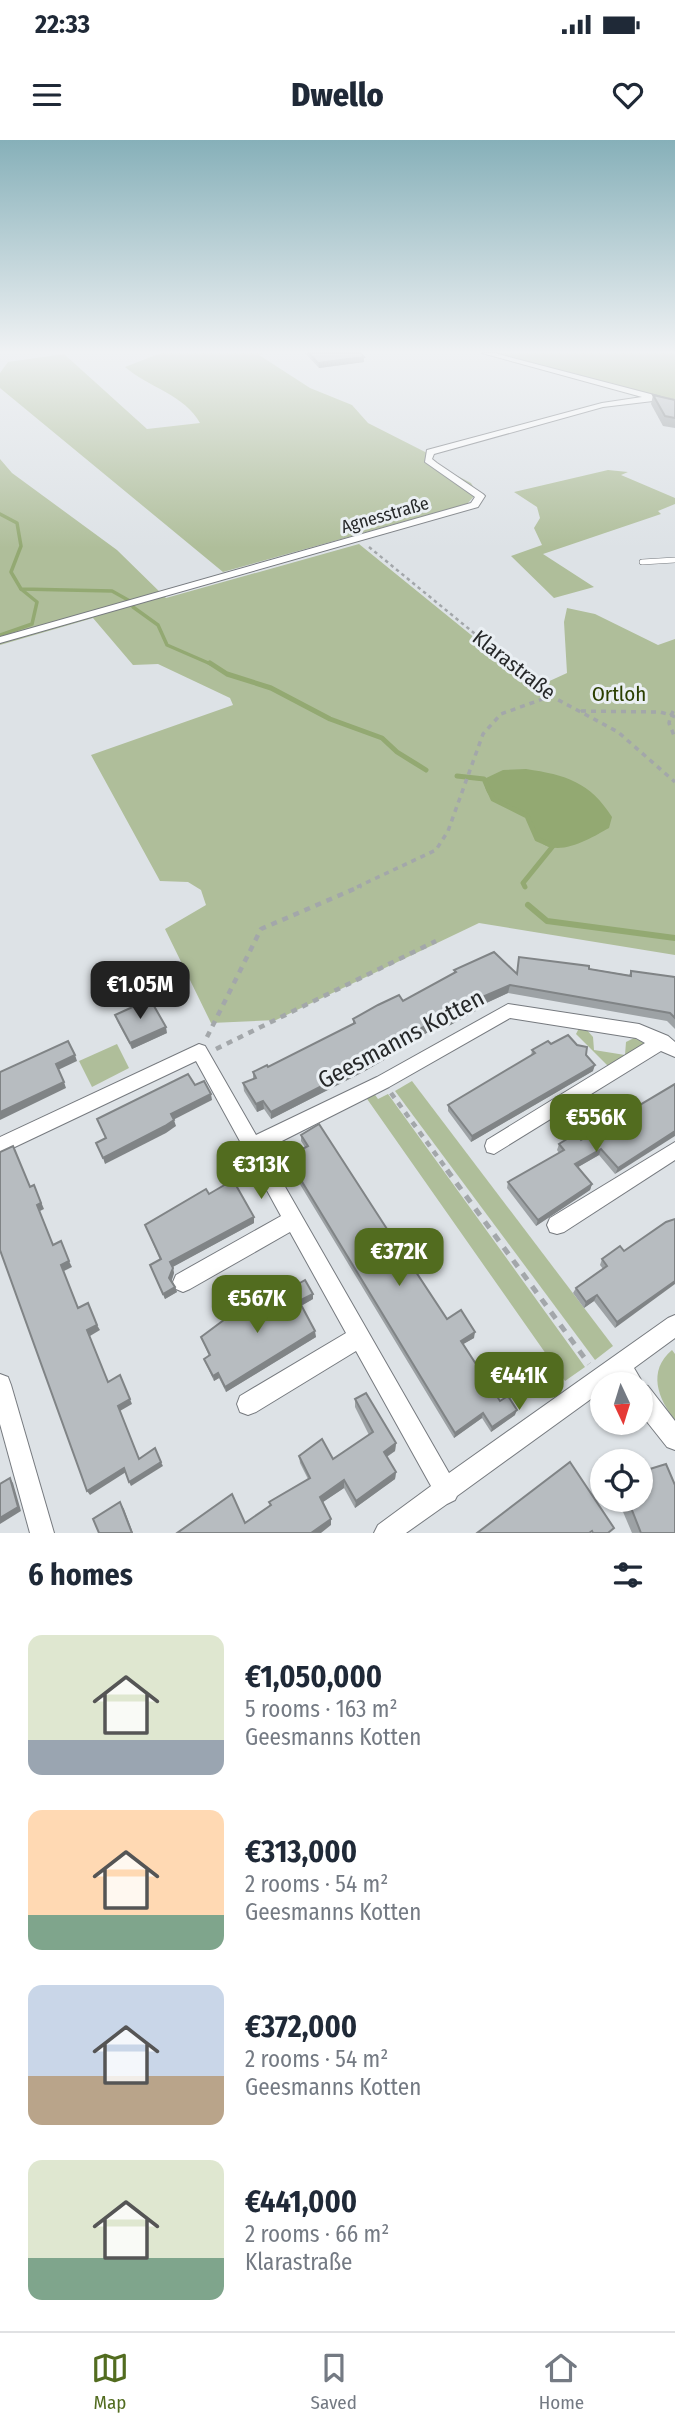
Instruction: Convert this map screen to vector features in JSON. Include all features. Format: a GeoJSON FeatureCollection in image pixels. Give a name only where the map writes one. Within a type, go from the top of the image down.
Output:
{"type":"FeatureCollection","features":[{"type":"Feature","properties":{"kind":"street","name":"Agnesstraße"},"geometry":{"type":"LineString","coordinates":[[0,640],[475,505],[480,500],[465,483],[428,460],[430,452],[554,418]]}},
{"type":"Feature","properties":{"kind":"street","name":"Geesmanns Kotten"},"geometry":{"type":"LineString","coordinates":[[253,1146],[383,1082],[508,1011],[639,1031],[668,1046]]}},
{"type":"Feature","properties":{"kind":"street","name":"Geesmanns Kotten"},"geometry":{"type":"LineString","coordinates":[[494,1146],[668,1046]]}},
{"type":"Feature","properties":{"kind":"street"},"geometry":{"type":"LineString","coordinates":[[0,1146],[200,1054],[447,1492]]}},
{"type":"Feature","properties":{"kind":"street"},"geometry":{"type":"LineString","coordinates":[[557,1225],[675,1150]]}},
{"type":"Feature","properties":{"kind":"street"},"geometry":{"type":"LineString","coordinates":[[183,1282],[294,1219]]}},
{"type":"Feature","properties":{"kind":"street"},"geometry":{"type":"LineString","coordinates":[[611,1372],[675,1325]]}},
{"type":"Feature","properties":{"kind":"street"},"geometry":{"type":"LineString","coordinates":[[247,1404],[360,1337]]}},
{"type":"Feature","properties":{"kind":"street"},"geometry":{"type":"LineString","coordinates":[[619,1366],[624,1372]]}},
{"type":"Feature","properties":{"kind":"street"},"geometry":{"type":"LineString","coordinates":[[386,1533],[590,1387]]}},
{"type":"Feature","properties":{"kind":"street"},"geometry":{"type":"LineString","coordinates":[[1,1392],[42,1533]]}},
{"type":"Feature","properties":{"kind":"street"},"geometry":{"type":"LineString","coordinates":[[653,1411],[675,1439]]}},
{"type":"Feature","properties":{"kind":"lane"},"geometry":{"type":"LineString","coordinates":[[642,562],[675,560]]}},
{"type":"Feature","properties":{"kind":"path","name":"Klarastraße"},"geometry":{"type":"LineString","coordinates":[[359,539],[551,696],[618,732],[675,781]]}},
{"type":"Feature","properties":{"kind":"path"},"geometry":{"type":"LineString","coordinates":[[200,1054],[261,929],[416,862],[436,850],[448,831],[477,744],[497,719],[551,696]]}},
{"type":"Feature","properties":{"kind":"path"},"geometry":{"type":"LineString","coordinates":[[675,708],[669,723],[675,738]]}},
{"type":"Feature","properties":{"kind":"path"},"geometry":{"type":"LineString","coordinates":[[576,710],[660,712],[673,716]]}},
{"type":"Feature","properties":{"kind":"path"},"geometry":{"type":"LineString","coordinates":[[200,1054],[436,941]]}},
{"type":"Feature","properties":{"kind":"path"},"geometry":{"type":"LineString","coordinates":[[383,1082],[594,1372]]}},
{"type":"Feature","properties":{"kind":"green space"},"geometry":{"type":"Polygon","coordinates":[[[36,418],[135,418],[147,429],[200,423],[197,418],[364,418],[368,423],[431,455],[425,459],[471,483],[477,493],[467,504],[223,572],[36,418]]]}},
{"type":"Feature","properties":{"kind":"green space","name":"Ortloh"},"geometry":{"type":"Polygon","coordinates":[[[0,459],[12,473],[117,550],[166,598],[359,544],[539,690],[543,684],[567,673],[564,622],[567,608],[595,614],[658,645],[675,639],[675,955],[479,923],[276,1020],[211,1023],[165,929],[206,905],[201,890],[188,882],[160,881],[91,755],[233,705],[230,698],[158,664],[133,665],[93,618],[0,645],[0,459]]]}},
{"type":"Feature","properties":{"kind":"green space"},"geometry":{"type":"Polygon","coordinates":[[[608,470],[628,472],[621,475],[675,498],[675,504],[658,511],[661,514],[543,554],[594,587],[554,598],[511,556],[542,545],[534,528],[540,518],[537,507],[514,492],[608,470]]]}},
{"type":"Feature","properties":{"kind":"green space"},"geometry":{"type":"Polygon","coordinates":[[[579,1028],[586,1029],[593,1037],[594,1050],[625,1055],[626,1042],[634,1038],[645,1043],[613,1071],[576,1034],[579,1028]]]}},
{"type":"Feature","properties":{"kind":"green space"},"geometry":{"type":"Polygon","coordinates":[[[117,1044],[129,1068],[92,1087],[79,1061],[117,1044]]]}},
{"type":"Feature","properties":{"kind":"green space"},"geometry":{"type":"Polygon","coordinates":[[[412,1081],[613,1346],[595,1360],[395,1091],[412,1081]]]}},
{"type":"Feature","properties":{"kind":"green space"},"geometry":{"type":"Polygon","coordinates":[[[373,1092],[378,1099],[388,1094],[585,1367],[565,1381],[365,1096],[373,1092]]]}},
{"type":"Feature","properties":{"kind":"green space"},"geometry":{"type":"Polygon","coordinates":[[[672,1350],[675,1354],[675,1420],[660,1394],[657,1376],[664,1358],[672,1350]]]}},
{"type":"Feature","properties":{"kind":"shaded area"},"geometry":{"type":"Polygon","coordinates":[[[526,769],[553,774],[586,788],[612,817],[609,828],[572,846],[552,848],[543,844],[536,837],[527,816],[493,799],[485,787],[484,779],[503,770],[526,769]]]}},
{"type":"Feature","properties":{"kind":"building"},"geometry":{"type":"Polygon","coordinates":[[[494,952],[517,974],[519,957],[589,966],[589,969],[631,976],[631,971],[675,977],[675,1018],[670,1013],[510,985],[480,998],[482,1001],[446,1020],[443,1017],[396,1041],[398,1044],[365,1064],[271,1112],[263,1101],[256,1104],[243,1083],[256,1078],[253,1072],[355,1023],[353,1019],[378,1005],[399,995],[403,1001],[456,972],[454,970],[494,952]]]}},
{"type":"Feature","properties":{"kind":"building"},"geometry":{"type":"Polygon","coordinates":[[[150,999],[166,1027],[130,1043],[115,1015],[150,999]]]}},
{"type":"Feature","properties":{"kind":"building"},"geometry":{"type":"Polygon","coordinates":[[[568,1035],[577,1045],[587,1047],[586,1055],[595,1065],[472,1136],[448,1105],[535,1053],[532,1050],[548,1041],[551,1044],[568,1035]]]}},
{"type":"Feature","properties":{"kind":"building"},"geometry":{"type":"Polygon","coordinates":[[[68,1041],[75,1055],[56,1064],[64,1082],[0,1112],[0,1072],[68,1041]]]}},
{"type":"Feature","properties":{"kind":"building"},"geometry":{"type":"Polygon","coordinates":[[[188,1074],[195,1085],[204,1081],[211,1094],[171,1114],[174,1120],[165,1126],[103,1158],[96,1143],[106,1138],[97,1119],[188,1074]]]}},
{"type":"Feature","properties":{"kind":"building"},"geometry":{"type":"Polygon","coordinates":[[[675,1084],[675,1131],[618,1168],[601,1149],[575,1164],[592,1184],[538,1220],[508,1182],[564,1150],[559,1144],[567,1139],[576,1134],[581,1140],[675,1084]]]}},
{"type":"Feature","properties":{"kind":"building"},"geometry":{"type":"Polygon","coordinates":[[[319,1124],[398,1246],[412,1238],[425,1258],[412,1266],[447,1319],[461,1310],[475,1332],[461,1341],[500,1401],[508,1396],[517,1410],[492,1427],[483,1413],[455,1433],[287,1157],[308,1146],[301,1135],[319,1124]]]}},
{"type":"Feature","properties":{"kind":"building"},"geometry":{"type":"Polygon","coordinates":[[[13,1146],[30,1187],[34,1185],[41,1203],[37,1205],[53,1245],[61,1241],[69,1261],[61,1265],[78,1308],[88,1303],[97,1325],[87,1330],[108,1382],[120,1375],[130,1399],[118,1406],[139,1459],[155,1448],[161,1462],[129,1482],[124,1468],[87,1491],[0,1250],[0,1152],[13,1146]]]}},
{"type":"Feature","properties":{"kind":"building"},"geometry":{"type":"Polygon","coordinates":[[[233,1180],[254,1217],[170,1262],[173,1268],[169,1278],[175,1287],[163,1294],[150,1265],[161,1259],[145,1225],[206,1189],[209,1194],[233,1180]]]}},
{"type":"Feature","properties":{"kind":"building"},"geometry":{"type":"Polygon","coordinates":[[[675,1219],[675,1281],[617,1322],[597,1295],[586,1302],[576,1288],[607,1266],[602,1259],[620,1246],[624,1251],[666,1222],[675,1219]]]}},
{"type":"Feature","properties":{"kind":"building"},"geometry":{"type":"Polygon","coordinates":[[[305,1280],[313,1294],[299,1301],[315,1331],[225,1387],[218,1373],[213,1376],[204,1359],[210,1355],[201,1337],[244,1305],[248,1313],[305,1280]]]}},
{"type":"Feature","properties":{"kind":"building"},"geometry":{"type":"Polygon","coordinates":[[[366,1393],[396,1443],[384,1452],[396,1472],[356,1501],[344,1480],[320,1497],[331,1519],[311,1533],[177,1533],[232,1494],[245,1523],[271,1505],[269,1502],[310,1478],[299,1456],[322,1439],[333,1459],[373,1432],[355,1399],[366,1393]]]}},
{"type":"Feature","properties":{"kind":"building"},"geometry":{"type":"Polygon","coordinates":[[[570,1462],[590,1492],[590,1512],[603,1512],[614,1528],[608,1533],[477,1533],[570,1462]]]}},
{"type":"Feature","properties":{"kind":"building"},"geometry":{"type":"Polygon","coordinates":[[[666,1464],[675,1485],[675,1533],[641,1533],[633,1512],[653,1512],[653,1468],[666,1464]]]}},
{"type":"Feature","properties":{"kind":"building"},"geometry":{"type":"Polygon","coordinates":[[[10,1478],[18,1507],[0,1518],[0,1484],[10,1478]]]}},
{"type":"Feature","properties":{"kind":"building"},"geometry":{"type":"Polygon","coordinates":[[[120,1502],[132,1533],[99,1533],[93,1519],[120,1502]]]}},
{"type":"Feature","properties":{"kind":"waterway"},"geometry":{"type":"LineString","coordinates":[[0,514],[17,523],[21,546],[11,572],[21,589]]}},
{"type":"Feature","properties":{"kind":"waterway"},"geometry":{"type":"LineString","coordinates":[[0,635],[32,624],[37,602],[21,589]]}},
{"type":"Feature","properties":{"kind":"waterway"},"geometry":{"type":"LineString","coordinates":[[21,589],[112,591],[128,600]]}},
{"type":"Feature","properties":{"kind":"waterway"},"geometry":{"type":"LineString","coordinates":[[133,607],[158,625],[167,645],[213,665]]}},
{"type":"Feature","properties":{"kind":"waterway"},"geometry":{"type":"LineString","coordinates":[[210,663],[227,674],[271,688],[330,719],[382,738],[397,752],[426,770]]}},
{"type":"Feature","properties":{"kind":"waterway"},"geometry":{"type":"LineString","coordinates":[[457,776],[484,779],[493,799],[527,816],[537,839],[553,846],[523,883],[525,887]]}},
{"type":"Feature","properties":{"kind":"waterway"},"geometry":{"type":"LineString","coordinates":[[528,905],[547,921],[675,938]]}}]}
